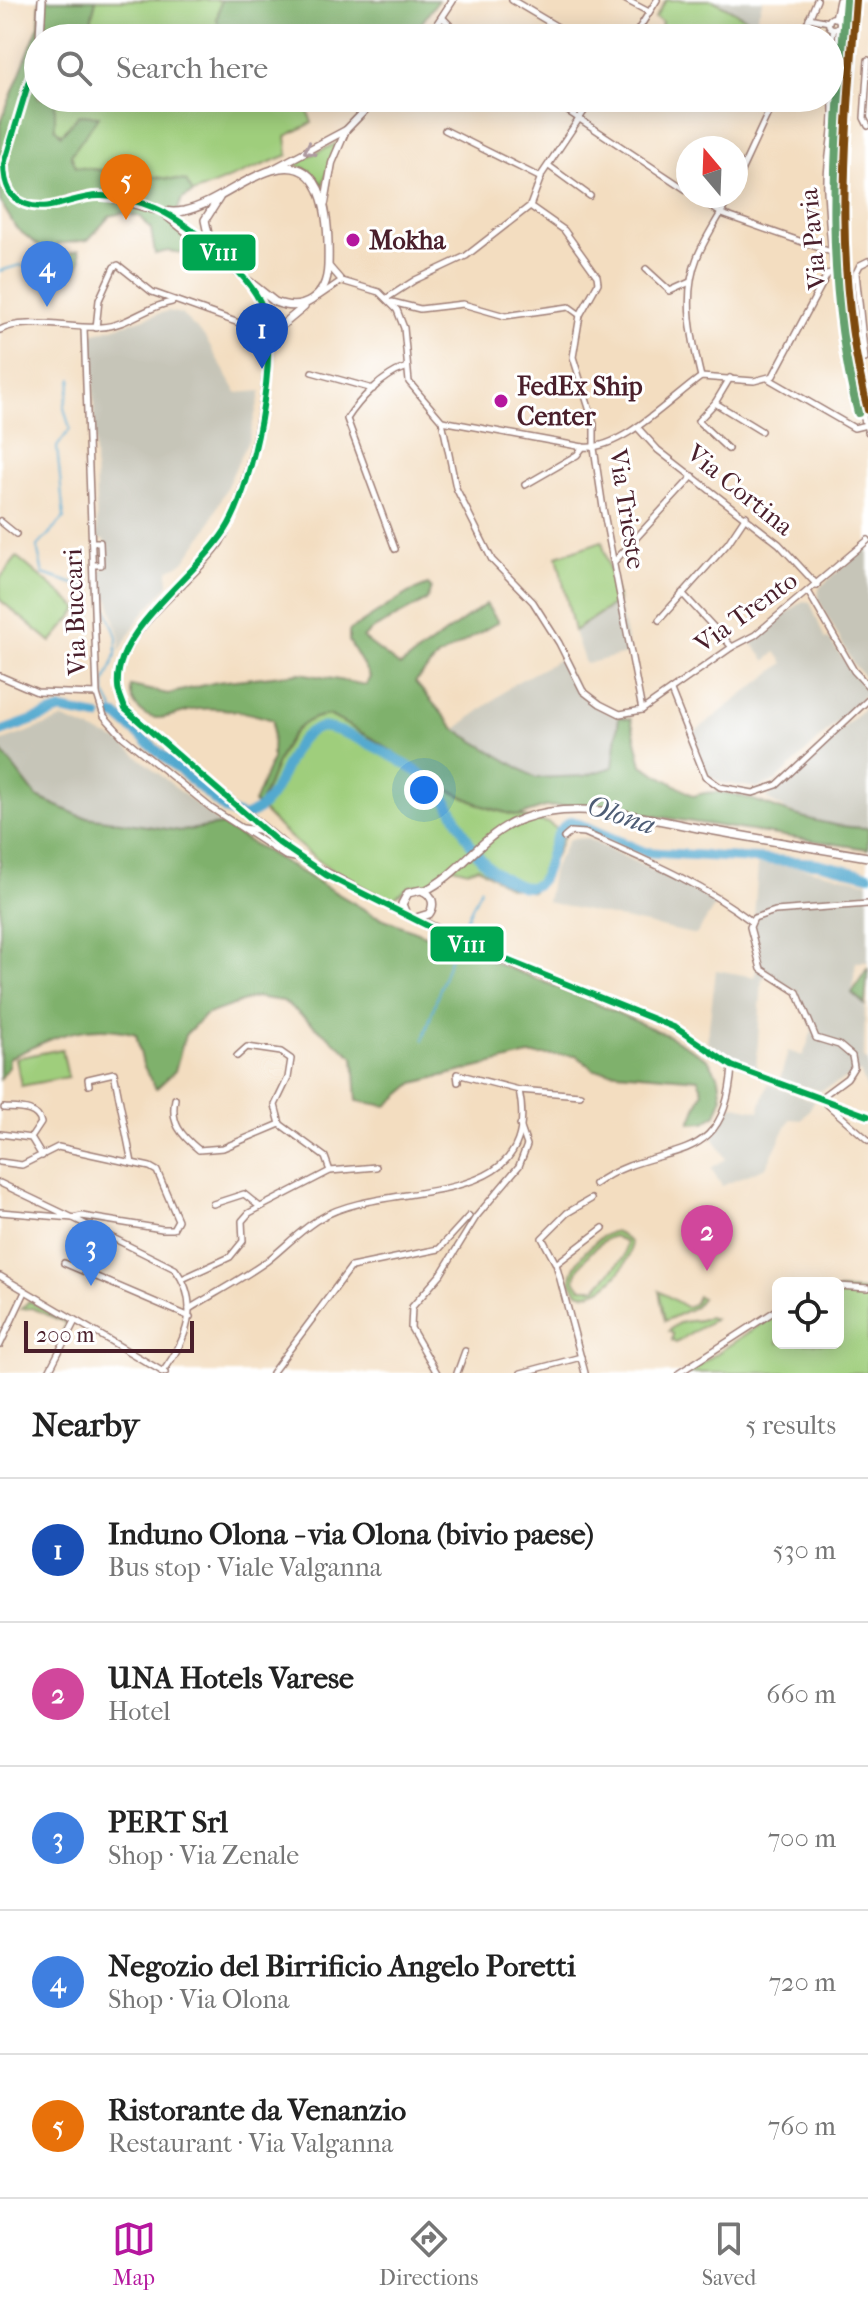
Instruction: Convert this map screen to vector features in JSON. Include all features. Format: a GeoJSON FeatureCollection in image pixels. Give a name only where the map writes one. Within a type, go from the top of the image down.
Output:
{"type":"FeatureCollection","features":[{"type":"Feature","properties":{"kind":"main road"},"geometry":{"type":"LineString","coordinates":[[41,24],[42,0]]}},
{"type":"Feature","properties":{"kind":"main road"},"geometry":{"type":"LineString","coordinates":[[24,98],[4,164],[4,176],[17,200],[39,208],[87,196],[184,211],[273,169],[292,168],[309,175],[321,191],[325,206],[328,265],[318,296],[266,336]]}},
{"type":"Feature","properties":{"kind":"main road"},"geometry":{"type":"LineString","coordinates":[[213,253],[207,239],[205,220],[214,202],[223,193]]}},
{"type":"Feature","properties":{"kind":"main road"},"geometry":{"type":"LineString","coordinates":[[157,208],[251,285],[283,305],[311,303]]}},
{"type":"Feature","properties":{"kind":"main road"},"geometry":{"type":"LineString","coordinates":[[251,285],[261,302],[266,336],[263,406],[230,521],[218,543],[168,594],[128,649],[117,679],[121,702],[131,715],[301,859],[436,930],[529,971],[676,1028],[732,1066],[868,1116]]}},
{"type":"Feature","properties":{"kind":"main road"},"geometry":{"type":"LineString","coordinates":[[386,905],[403,901],[411,891],[424,891],[440,882],[495,834],[541,813],[585,811],[868,857]]}},
{"type":"Feature","properties":{"kind":"main road"},"geometry":{"type":"LineString","coordinates":[[436,930],[429,914],[440,882]]}},
{"type":"Feature","properties":{"kind":"main road"},"geometry":{"type":"LineString","coordinates":[[424,891],[432,898]]}},
{"type":"Feature","properties":{"kind":"main road"},"geometry":{"type":"LineString","coordinates":[[403,901],[406,914]]}},
{"type":"Feature","properties":{"kind":"main road"},"geometry":{"type":"LineString","coordinates":[[419,920],[429,914]]}},
{"type":"Feature","properties":{"kind":"street"},"geometry":{"type":"LineString","coordinates":[[437,24],[453,0]]}},
{"type":"Feature","properties":{"kind":"street"},"geometry":{"type":"LineString","coordinates":[[512,0],[552,24]]}},
{"type":"Feature","properties":{"kind":"street"},"geometry":{"type":"LineString","coordinates":[[626,0],[649,12]]}},
{"type":"Feature","properties":{"kind":"street"},"geometry":{"type":"LineString","coordinates":[[642,24],[657,0]]}},
{"type":"Feature","properties":{"kind":"street"},"geometry":{"type":"LineString","coordinates":[[807,24],[817,0]]}},
{"type":"Feature","properties":{"kind":"street"},"geometry":{"type":"LineString","coordinates":[[809,18],[829,22],[835,18],[839,0]]}},
{"type":"Feature","properties":{"kind":"street"},"geometry":{"type":"LineString","coordinates":[[442,17],[448,24]]}},
{"type":"Feature","properties":{"kind":"street"},"geometry":{"type":"LineString","coordinates":[[835,18],[839,24]]}},
{"type":"Feature","properties":{"kind":"street"},"geometry":{"type":"LineString","coordinates":[[868,60],[864,118],[868,126]]}},
{"type":"Feature","properties":{"kind":"street"},"geometry":{"type":"LineString","coordinates":[[273,169],[346,130],[363,112]]}},
{"type":"Feature","properties":{"kind":"street"},"geometry":{"type":"LineString","coordinates":[[569,112],[676,183]]}},
{"type":"Feature","properties":{"kind":"street"},"geometry":{"type":"LineString","coordinates":[[389,300],[415,280],[450,266],[530,206],[541,178],[582,112]]}},
{"type":"Feature","properties":{"kind":"street"},"geometry":{"type":"LineString","coordinates":[[748,156],[768,112]]}},
{"type":"Feature","properties":{"kind":"street","name":"Via Pavia"},"geometry":{"type":"LineString","coordinates":[[834,112],[826,187],[833,271],[847,357],[868,432]]}},
{"type":"Feature","properties":{"kind":"street"},"geometry":{"type":"LineString","coordinates":[[325,206],[332,163],[346,130]]}},
{"type":"Feature","properties":{"kind":"street"},"geometry":{"type":"LineString","coordinates":[[445,130],[541,178]]}},
{"type":"Feature","properties":{"kind":"street"},"geometry":{"type":"LineString","coordinates":[[548,166],[590,196]]}},
{"type":"Feature","properties":{"kind":"street","name":"Via Trieste"},"geometry":{"type":"LineString","coordinates":[[530,206],[564,230],[595,270],[598,283],[580,315],[573,357],[594,424],[594,448],[642,710]]}},
{"type":"Feature","properties":{"kind":"street"},"geometry":{"type":"LineString","coordinates":[[713,208],[722,214],[831,252]]}},
{"type":"Feature","properties":{"kind":"street"},"geometry":{"type":"LineString","coordinates":[[701,377],[691,327],[690,281],[698,256],[725,208]]}},
{"type":"Feature","properties":{"kind":"street"},"geometry":{"type":"LineString","coordinates":[[865,359],[856,273],[860,265],[868,261]]}},
{"type":"Feature","properties":{"kind":"street"},"geometry":{"type":"LineString","coordinates":[[96,328],[99,300],[116,265],[152,292],[266,336]]}},
{"type":"Feature","properties":{"kind":"street"},"geometry":{"type":"LineString","coordinates":[[328,265],[342,281],[368,287],[389,300],[420,309],[463,304],[505,316],[569,307],[580,315]]}},
{"type":"Feature","properties":{"kind":"street"},"geometry":{"type":"LineString","coordinates":[[646,269],[670,291],[690,281]]}},
{"type":"Feature","properties":{"kind":"street"},"geometry":{"type":"LineString","coordinates":[[769,379],[779,367],[827,275],[833,271]]}},
{"type":"Feature","properties":{"kind":"street"},"geometry":{"type":"LineString","coordinates":[[318,296],[342,281]]}},
{"type":"Feature","properties":{"kind":"street"},"geometry":{"type":"LineString","coordinates":[[389,300],[404,328],[405,368],[409,382],[442,421],[456,488],[492,560],[525,592],[547,622],[583,691],[620,714],[642,710]]}},
{"type":"Feature","properties":{"kind":"street"},"geometry":{"type":"LineString","coordinates":[[0,330],[19,324],[96,328],[115,325],[159,305],[178,303]]}},
{"type":"Feature","properties":{"kind":"street","name":"Via Buccari"},"geometry":{"type":"LineString","coordinates":[[84,328],[97,694],[104,716],[123,737],[242,828],[285,856],[301,859]]}},
{"type":"Feature","properties":{"kind":"street"},"geometry":{"type":"LineString","coordinates":[[395,549],[376,490],[348,429],[347,419],[352,410],[395,371],[405,368]]}},
{"type":"Feature","properties":{"kind":"street"},"geometry":{"type":"LineString","coordinates":[[312,372],[374,390]]}},
{"type":"Feature","properties":{"kind":"street"},"geometry":{"type":"LineString","coordinates":[[442,421],[594,448],[637,427],[701,377],[769,379],[854,428],[866,425]]}},
{"type":"Feature","properties":{"kind":"street"},"geometry":{"type":"LineString","coordinates":[[728,449],[698,421],[715,403],[730,378]]}},
{"type":"Feature","properties":{"kind":"street"},"geometry":{"type":"LineString","coordinates":[[855,382],[868,397]]}},
{"type":"Feature","properties":{"kind":"street"},"geometry":{"type":"LineString","coordinates":[[715,403],[761,431]]}},
{"type":"Feature","properties":{"kind":"street","name":"Via Cortina"},"geometry":{"type":"LineString","coordinates":[[637,427],[658,450],[748,517],[817,585]]}},
{"type":"Feature","properties":{"kind":"street"},"geometry":{"type":"LineString","coordinates":[[525,485],[577,455],[583,447]]}},
{"type":"Feature","properties":{"kind":"street"},"geometry":{"type":"LineString","coordinates":[[614,562],[693,476]]}},
{"type":"Feature","properties":{"kind":"street"},"geometry":{"type":"LineString","coordinates":[[659,620],[748,517]]}},
{"type":"Feature","properties":{"kind":"street"},"geometry":{"type":"LineString","coordinates":[[0,521],[16,534]]}},
{"type":"Feature","properties":{"kind":"street","name":"Via Trento"},"geometry":{"type":"LineString","coordinates":[[642,710],[732,647],[755,635],[868,540]]}},
{"type":"Feature","properties":{"kind":"street"},"geometry":{"type":"LineString","coordinates":[[809,592],[854,671],[868,686]]}},
{"type":"Feature","properties":{"kind":"street"},"geometry":{"type":"LineString","coordinates":[[682,593],[732,647]]}},
{"type":"Feature","properties":{"kind":"street"},"geometry":{"type":"LineString","coordinates":[[0,676],[37,692],[97,694]]}},
{"type":"Feature","properties":{"kind":"street"},"geometry":{"type":"LineString","coordinates":[[671,691],[705,776],[720,787],[753,793],[777,785],[868,700]]}},
{"type":"Feature","properties":{"kind":"street","name":"Via Buccari"},"geometry":{"type":"LineString","coordinates":[[242,828],[266,832]]}},
{"type":"Feature","properties":{"kind":"street"},"geometry":{"type":"LineString","coordinates":[[564,838],[571,832],[585,833],[667,869],[716,894],[751,921],[761,969],[797,992],[816,1038],[839,1045],[852,1056],[854,1067],[847,1078],[820,1098],[868,1140]]}},
{"type":"Feature","properties":{"kind":"street"},"geometry":{"type":"LineString","coordinates":[[751,921],[775,911],[868,904]]}},
{"type":"Feature","properties":{"kind":"street"},"geometry":{"type":"LineString","coordinates":[[237,1056],[247,1047],[281,1052],[291,1059],[288,1078],[275,1105],[280,1124],[325,1157],[330,1171]]}},
{"type":"Feature","properties":{"kind":"street"},"geometry":{"type":"LineString","coordinates":[[595,1184],[628,1166],[684,1150],[710,1136],[727,1108],[732,1066]]}},
{"type":"Feature","properties":{"kind":"street"},"geometry":{"type":"LineString","coordinates":[[89,1085],[88,1079],[114,1073],[132,1163]]}},
{"type":"Feature","properties":{"kind":"street"},"geometry":{"type":"LineString","coordinates":[[458,1082],[457,1074],[519,1090],[580,1095]]}},
{"type":"Feature","properties":{"kind":"street"},"geometry":{"type":"LineString","coordinates":[[189,1309],[262,1264],[320,1218],[370,1200],[464,1185],[493,1172],[511,1156],[520,1125],[522,1107],[519,1090]]}},
{"type":"Feature","properties":{"kind":"street"},"geometry":{"type":"LineString","coordinates":[[175,1099],[172,1111],[179,1134],[199,1150],[223,1148],[280,1124]]}},
{"type":"Feature","properties":{"kind":"street"},"geometry":{"type":"LineString","coordinates":[[4,1108],[35,1112],[40,1117],[41,1123],[31,1138]]}},
{"type":"Feature","properties":{"kind":"street"},"geometry":{"type":"LineString","coordinates":[[437,1373],[411,1328],[412,1307],[441,1274],[476,1217],[519,1166],[527,1145],[520,1125]]}},
{"type":"Feature","properties":{"kind":"street"},"geometry":{"type":"LineString","coordinates":[[0,1134],[31,1138]]}},
{"type":"Feature","properties":{"kind":"street"},"geometry":{"type":"LineString","coordinates":[[31,1138],[42,1156]]}},
{"type":"Feature","properties":{"kind":"street"},"geometry":{"type":"LineString","coordinates":[[0,1162],[22,1165],[58,1147],[157,1171],[178,1220],[173,1229],[0,1212]]}},
{"type":"Feature","properties":{"kind":"street"},"geometry":{"type":"LineString","coordinates":[[182,1279],[230,1257],[243,1241],[243,1218],[260,1207],[330,1171],[376,1167]]}},
{"type":"Feature","properties":{"kind":"street"},"geometry":{"type":"LineString","coordinates":[[0,1183],[67,1213],[175,1269],[182,1279],[190,1317],[176,1354],[163,1373],[0,1276]]}},
{"type":"Feature","properties":{"kind":"street"},"geometry":{"type":"LineString","coordinates":[[213,1204],[244,1194],[260,1207]]}},
{"type":"Feature","properties":{"kind":"street"},"geometry":{"type":"LineString","coordinates":[[585,1373],[556,1264],[544,1245],[544,1234],[567,1213],[591,1199]]}},
{"type":"Feature","properties":{"kind":"street"},"geometry":{"type":"LineString","coordinates":[[272,1373],[351,1267],[439,1249],[469,1216]]}},
{"type":"Feature","properties":{"kind":"street"},"geometry":{"type":"LineString","coordinates":[[556,1264],[603,1228]]}},
{"type":"Feature","properties":{"kind":"street"},"geometry":{"type":"LineString","coordinates":[[64,1263],[190,1317]]}},
{"type":"Feature","properties":{"kind":"street"},"geometry":{"type":"LineString","coordinates":[[844,1286],[868,1288]]}},
{"type":"Feature","properties":{"kind":"street"},"geometry":{"type":"LineString","coordinates":[[0,1345],[25,1292]]}},
{"type":"Feature","properties":{"kind":"street"},"geometry":{"type":"LineString","coordinates":[[679,1373],[772,1313]]}},
{"type":"Feature","properties":{"kind":"street"},"geometry":{"type":"LineString","coordinates":[[48,1373],[75,1321]]}},
{"type":"Feature","properties":{"kind":"street"},"geometry":{"type":"LineString","coordinates":[[457,1373],[465,1351]]}},
{"type":"Feature","properties":{"kind":"street"},"geometry":{"type":"LineString","coordinates":[[521,1373],[581,1357]]}},
{"type":"Feature","properties":{"kind":"shaded area"},"geometry":{"type":"Polygon","coordinates":[[[713,0],[763,0],[755,23],[713,0]]]}},
{"type":"Feature","properties":{"kind":"shaded area"},"geometry":{"type":"Polygon","coordinates":[[[168,311],[181,314],[204,336],[237,393],[261,391],[249,439],[207,529],[184,562],[168,570],[168,586],[140,617],[119,652],[120,639],[109,599],[98,590],[97,574],[104,568],[104,540],[97,539],[92,334],[168,311]]]}},
{"type":"Feature","properties":{"kind":"shaded area"},"geometry":{"type":"Polygon","coordinates":[[[868,545],[868,681],[854,665],[818,599],[819,588],[868,545]]]}},
{"type":"Feature","properties":{"kind":"shaded area"},"geometry":{"type":"Polygon","coordinates":[[[618,601],[630,653],[585,664],[574,631],[618,601]]]}},
{"type":"Feature","properties":{"kind":"shaded area"},"geometry":{"type":"Polygon","coordinates":[[[803,601],[810,602],[825,639],[828,638],[868,692],[777,780],[758,788],[721,783],[707,775],[692,734],[784,663],[776,652],[766,661],[750,641],[803,601]]]}},
{"type":"Feature","properties":{"kind":"shaded area"},"geometry":{"type":"Polygon","coordinates":[[[562,658],[581,693],[596,707],[619,717],[613,768],[584,776],[536,778],[455,730],[515,683],[562,658]]]}},
{"type":"Feature","properties":{"kind":"shaded area"},"geometry":{"type":"Polygon","coordinates":[[[868,705],[868,828],[848,828],[799,816],[766,799],[868,705]]]}},
{"type":"Feature","properties":{"kind":"shaded area"},"geometry":{"type":"Polygon","coordinates":[[[63,719],[119,741],[221,825],[181,831],[80,816],[37,797],[0,749],[0,742],[63,719]]]}},
{"type":"Feature","properties":{"kind":"shaded area"},"geometry":{"type":"Polygon","coordinates":[[[586,838],[717,902],[696,935],[547,902],[553,869],[569,839],[586,838]]]}},
{"type":"Feature","properties":{"kind":"shaded area"},"geometry":{"type":"Polygon","coordinates":[[[758,865],[789,865],[868,882],[868,962],[856,962],[852,993],[865,1005],[864,1060],[868,1061],[868,1091],[860,1072],[820,1091],[780,1080],[788,1051],[803,1056],[812,1031],[797,992],[768,975],[762,979],[756,1072],[742,1067],[707,1042],[716,970],[755,977],[757,962],[750,927],[754,917],[758,865]]]}},
{"type":"Feature","properties":{"kind":"shaded area"},"geometry":{"type":"Polygon","coordinates":[[[768,1084],[815,1101],[802,1120],[790,1119],[766,1167],[722,1186],[711,1168],[726,1159],[713,1137],[731,1105],[759,1111],[768,1084]]]}},
{"type":"Feature","properties":{"kind":"green space"},"geometry":{"type":"Polygon","coordinates":[[[40,0],[96,0],[90,24],[39,24],[40,0]]]}},
{"type":"Feature","properties":{"kind":"green space"},"geometry":{"type":"Polygon","coordinates":[[[96,0],[221,0],[219,24],[90,24],[96,0]]]}},
{"type":"Feature","properties":{"kind":"green space"},"geometry":{"type":"Polygon","coordinates":[[[221,0],[438,0],[421,24],[219,24],[221,0]]]}},
{"type":"Feature","properties":{"kind":"green space"},"geometry":{"type":"Polygon","coordinates":[[[666,0],[713,0],[755,23],[662,24],[655,18],[666,0]]]}},
{"type":"Feature","properties":{"kind":"green space"},"geometry":{"type":"Polygon","coordinates":[[[24,63],[24,112],[55,112],[55,128],[61,135],[79,115],[99,116],[71,155],[76,167],[186,181],[193,193],[182,199],[173,222],[204,256],[168,251],[155,254],[151,229],[141,217],[122,213],[110,216],[88,240],[57,244],[60,256],[79,250],[81,260],[75,274],[16,228],[0,201],[0,124],[24,63]]]}},
{"type":"Feature","properties":{"kind":"green space"},"geometry":{"type":"Polygon","coordinates":[[[55,112],[308,112],[312,123],[286,136],[288,155],[193,193],[185,181],[76,167],[55,129],[55,112]]]}},
{"type":"Feature","properties":{"kind":"green space"},"geometry":{"type":"Polygon","coordinates":[[[337,143],[323,185],[310,171],[293,163],[337,143]]]}},
{"type":"Feature","properties":{"kind":"green space"},"geometry":{"type":"Polygon","coordinates":[[[602,541],[618,601],[574,631],[557,556],[602,541]]]}},
{"type":"Feature","properties":{"kind":"green space"},"geometry":{"type":"Polygon","coordinates":[[[17,557],[79,609],[51,642],[0,600],[0,578],[17,557]]]}},
{"type":"Feature","properties":{"kind":"green space"},"geometry":{"type":"Polygon","coordinates":[[[428,585],[431,588],[427,600],[370,631],[363,638],[400,666],[486,604],[498,622],[437,658],[415,682],[456,730],[536,778],[584,776],[613,767],[619,717],[631,719],[642,765],[694,796],[719,792],[733,794],[816,821],[868,828],[868,849],[582,805],[545,807],[518,816],[483,806],[445,788],[377,741],[329,715],[300,726],[291,737],[258,806],[254,803],[272,759],[273,720],[237,711],[209,709],[156,718],[141,711],[132,697],[131,686],[168,694],[217,682],[300,673],[366,685],[370,677],[349,641],[349,631],[408,593],[428,585]]]}},
{"type":"Feature","properties":{"kind":"green space"},"geometry":{"type":"Polygon","coordinates":[[[329,715],[377,741],[445,789],[490,809],[548,823],[565,834],[546,875],[532,892],[509,887],[478,867],[468,871],[449,866],[429,885],[411,885],[394,898],[357,885],[320,862],[258,806],[291,737],[300,726],[329,715]]]}},
{"type":"Feature","properties":{"kind":"green space"},"geometry":{"type":"Polygon","coordinates":[[[0,749],[37,797],[80,816],[181,831],[221,825],[374,915],[572,993],[667,1035],[708,1059],[719,1078],[722,1099],[716,1114],[705,1122],[690,1123],[703,1091],[698,1079],[594,1070],[576,1055],[529,1055],[414,1083],[387,1106],[357,1101],[354,1057],[283,1001],[255,997],[205,1015],[185,1035],[175,1071],[156,1089],[143,1065],[136,1034],[118,1030],[86,1030],[56,1037],[9,1058],[9,1067],[0,1079],[0,749]]]}},
{"type":"Feature","properties":{"kind":"green space"},"geometry":{"type":"Polygon","coordinates":[[[868,967],[865,1005],[852,993],[868,967]]]}},
{"type":"Feature","properties":{"kind":"green space"},"geometry":{"type":"Polygon","coordinates":[[[62,1049],[68,1077],[21,1086],[16,1058],[62,1049]]]}},
{"type":"Feature","properties":{"kind":"green space"},"geometry":{"type":"Polygon","coordinates":[[[615,1231],[630,1242],[627,1260],[605,1286],[587,1293],[578,1292],[571,1281],[575,1266],[593,1244],[615,1231]],[[614,1236],[596,1247],[576,1274],[575,1280],[581,1288],[596,1288],[624,1257],[626,1243],[614,1236]]]}},
{"type":"Feature","properties":{"kind":"green space"},"geometry":{"type":"Polygon","coordinates":[[[844,1290],[868,1291],[868,1373],[687,1373],[772,1317],[772,1349],[844,1349],[844,1290]]]}},
{"type":"Feature","properties":{"kind":"green space"},"geometry":{"type":"Polygon","coordinates":[[[659,1291],[686,1307],[694,1304],[698,1296],[702,1298],[695,1307],[665,1321],[659,1291]]]}},
{"type":"Feature","properties":{"kind":"green space"},"geometry":{"type":"Polygon","coordinates":[[[29,1301],[70,1322],[67,1332],[63,1331],[66,1323],[32,1308],[21,1309],[29,1301]]]}},
{"type":"Feature","properties":{"kind":"green space"},"geometry":{"type":"Polygon","coordinates":[[[708,1317],[714,1319],[676,1343],[672,1341],[673,1334],[669,1331],[679,1323],[708,1317]]]}},
{"type":"Feature","properties":{"kind":"waterway"},"geometry":{"type":"LineString","coordinates":[[0,271],[20,265],[36,271]]}},
{"type":"Feature","properties":{"kind":"waterway"},"geometry":{"type":"LineString","coordinates":[[72,379],[64,408],[70,429],[57,447],[64,518],[37,547],[43,574],[90,589]]}},
{"type":"Feature","properties":{"kind":"waterway"},"geometry":{"type":"LineString","coordinates":[[102,596],[117,637],[116,655],[105,683],[105,694],[117,716]]}},
{"type":"Feature","properties":{"kind":"waterway","name":"Olona"},"geometry":{"type":"LineString","coordinates":[[0,732],[61,710],[98,717]]}},
{"type":"Feature","properties":{"kind":"waterway","name":"Olona"},"geometry":{"type":"LineString","coordinates":[[111,716],[117,716],[227,811],[243,817],[268,800],[290,757],[307,734],[319,728],[329,728],[361,740],[399,760],[437,787],[484,862],[495,872],[524,887],[539,882],[558,834],[572,821],[645,852],[817,863],[868,875]]}},
{"type":"Feature","properties":{"kind":"waterway"},"geometry":{"type":"LineString","coordinates":[[460,933],[481,888]]}},
{"type":"Feature","properties":{"kind":"waterway"},"geometry":{"type":"LineString","coordinates":[[423,1040],[454,946]]}},
{"type":"Feature","properties":{"kind":"transit line"},"geometry":{"type":"LineString","coordinates":[[844,26],[846,0]]}},
{"type":"Feature","properties":{"kind":"transit line"},"geometry":{"type":"LineString","coordinates":[[856,0],[845,155],[845,256],[849,307],[868,410]]}},
{"type":"Feature","properties":{"kind":"transit line","name":"V111"},"geometry":{"type":"LineString","coordinates":[[24,98],[4,164],[6,182],[19,201],[44,207],[102,196],[155,208],[186,226],[220,254],[250,286],[265,316],[268,338],[265,392],[247,479],[229,524],[217,542],[162,601],[130,643],[120,664],[118,686],[125,709],[279,843],[326,875],[452,938],[676,1028],[732,1066],[868,1116]]}},
{"type":"Feature","properties":{"kind":"transit line"},"geometry":{"type":"LineString","coordinates":[[838,112],[835,258],[839,309],[858,413]]}},
{"type":"Feature","properties":{"kind":"place","name":"Ristorante da Venanzio"},"geometry":{"type":"Point","coordinates":[126,220]}},
{"type":"Feature","properties":{"kind":"place","name":"Mokha"},"geometry":{"type":"Point","coordinates":[353,240]}},
{"type":"Feature","properties":{"kind":"place","name":"Negozio del Birrificio Angelo Poretti"},"geometry":{"type":"Point","coordinates":[47,307]}},
{"type":"Feature","properties":{"kind":"place","name":"Induno Olona - via Olona (bivio paese)"},"geometry":{"type":"Point","coordinates":[262,369]}},
{"type":"Feature","properties":{"kind":"place","name":"FedEx Ship Center"},"geometry":{"type":"Point","coordinates":[501,401]}},
{"type":"Feature","properties":{"kind":"place","name":"UNA Hotels Varese"},"geometry":{"type":"Point","coordinates":[707,1271]}},
{"type":"Feature","properties":{"kind":"place","name":"PERT Srl"},"geometry":{"type":"Point","coordinates":[91,1286]}}]}
